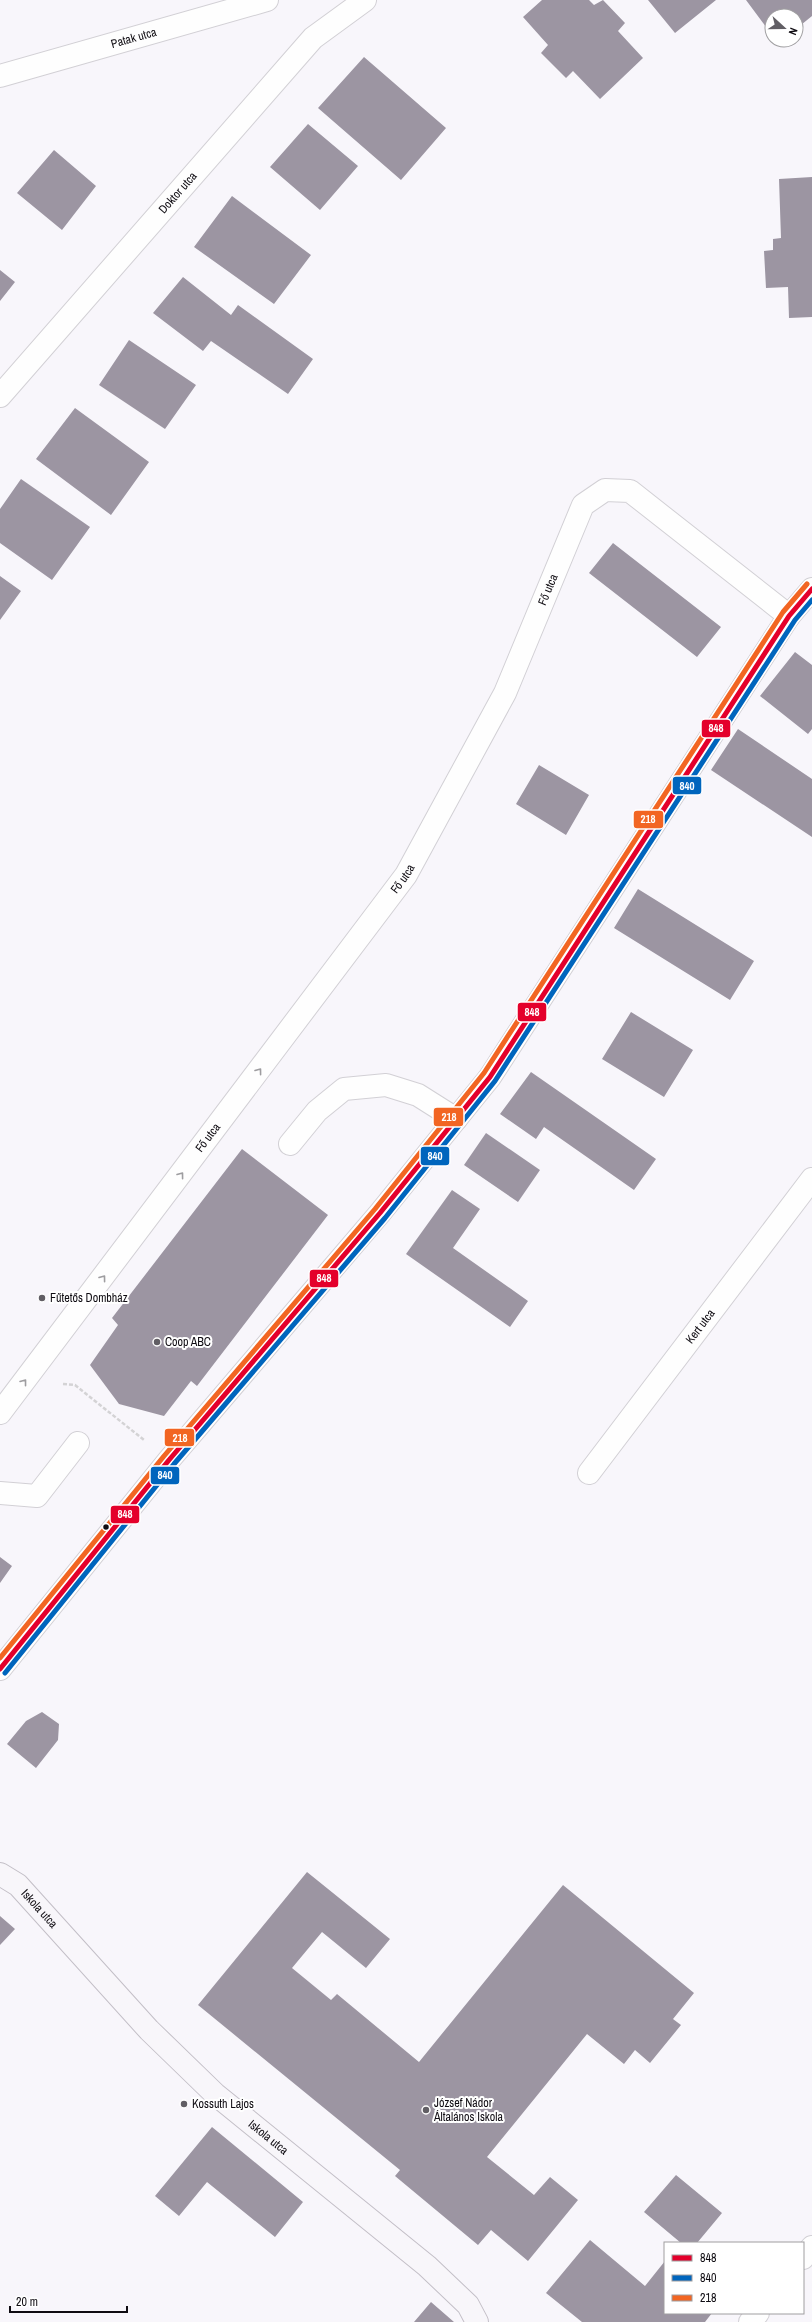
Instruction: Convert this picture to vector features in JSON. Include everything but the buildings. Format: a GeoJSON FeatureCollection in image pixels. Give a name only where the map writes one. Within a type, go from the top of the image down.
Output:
{"type":"FeatureCollection","features":[{"type":"Feature","properties":{"kind":"main road","name":"Iskola utca"},"geometry":{"type":"LineString","coordinates":[[0,1874],[18,1885],[149,2030],[215,2094],[428,2266],[468,2305],[477,2322]]}},
{"type":"Feature","properties":{"kind":"street","name":"Patak utca"},"geometry":{"type":"LineString","coordinates":[[0,76],[267,0]]}},
{"type":"Feature","properties":{"kind":"street","name":"Doktor utca"},"geometry":{"type":"LineString","coordinates":[[0,396],[313,38],[365,0]]}},
{"type":"Feature","properties":{"kind":"street","name":"Fő utca"},"geometry":{"type":"LineString","coordinates":[[0,1413],[406,875],[505,694],[583,505],[605,490],[630,491],[789,616]]}},
{"type":"Feature","properties":{"kind":"street"},"geometry":{"type":"LineString","coordinates":[[0,1669],[169,1460],[380,1213],[490,1077],[789,616],[812,589]]}},
{"type":"Feature","properties":{"kind":"street"},"geometry":{"type":"LineString","coordinates":[[290,1144],[317,1111],[344,1089],[386,1085],[418,1095],[456,1119]]}},
{"type":"Feature","properties":{"kind":"street","name":"Kert utca"},"geometry":{"type":"LineString","coordinates":[[589,1473],[812,1179]]}},
{"type":"Feature","properties":{"kind":"street"},"geometry":{"type":"LineString","coordinates":[[0,1493],[37,1496],[78,1443]]}},
{"type":"Feature","properties":{"kind":"street"},"geometry":{"type":"LineString","coordinates":[[804,2257],[812,2247]]}},
{"type":"Feature","properties":{"kind":"street"},"geometry":{"type":"LineString","coordinates":[[750,2322],[757,2314]]}},
{"type":"Feature","properties":{"kind":"path"},"geometry":{"type":"LineString","coordinates":[[38,1364],[60,1384],[75,1385],[169,1460]]}},
{"type":"Feature","properties":{"kind":"transit line","name":"218"},"geometry":{"type":"LineString","coordinates":[[0,1658],[164,1456],[375,1209],[484,1073],[783,612],[807,584]]}},
{"type":"Feature","properties":{"kind":"transit line","name":"848"},"geometry":{"type":"LineString","coordinates":[[0,1669],[169,1460],[380,1213],[490,1077],[789,616],[812,589]]}},
{"type":"Feature","properties":{"kind":"transit line","name":"840"},"geometry":{"type":"LineString","coordinates":[[5,1673],[174,1464],[385,1218],[495,1081],[795,620],[812,600]]}},
{"type":"Feature","properties":{"kind":"place","name":"Fűtetős Dombház"},"geometry":{"type":"Point","coordinates":[42,1298]}},
{"type":"Feature","properties":{"kind":"place","name":"Coop ABC"},"geometry":{"type":"Point","coordinates":[157,1342]}},
{"type":"Feature","properties":{"kind":"place","name":"Kossuth Lajos"},"geometry":{"type":"Point","coordinates":[184,2104]}},
{"type":"Feature","properties":{"kind":"place","name":"József Nádor Általános Iskola"},"geometry":{"type":"Point","coordinates":[426,2110]}}]}
